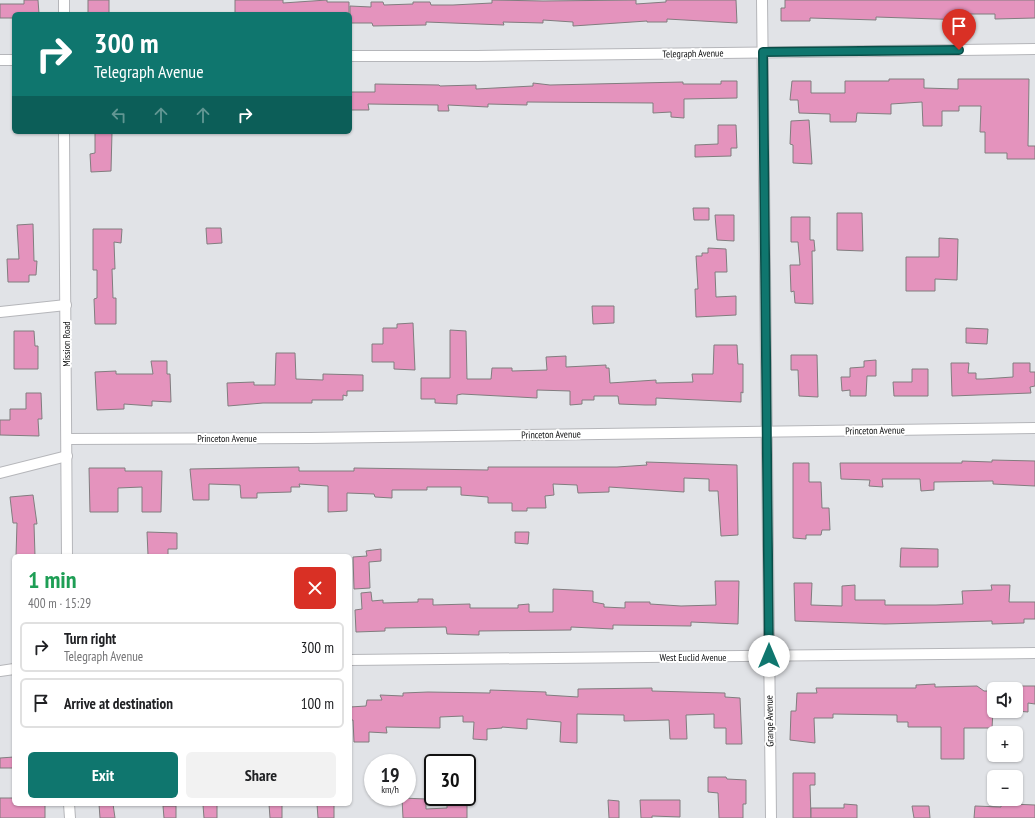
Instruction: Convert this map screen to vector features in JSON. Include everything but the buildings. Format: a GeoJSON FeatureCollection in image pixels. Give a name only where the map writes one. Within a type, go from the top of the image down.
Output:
{"type":"FeatureCollection","features":[{"type":"Feature","properties":{"kind":"street"},"geometry":{"type":"LineString","coordinates":[[64,0],[64,12]]}},
{"type":"Feature","properties":{"kind":"street","name":"Grange Avenue"},"geometry":{"type":"LineString","coordinates":[[762,0],[771,818]]}},
{"type":"Feature","properties":{"kind":"street","name":"Telegraph Avenue"},"geometry":{"type":"LineString","coordinates":[[352,56],[1035,49]]}},
{"type":"Feature","properties":{"kind":"street"},"geometry":{"type":"LineString","coordinates":[[0,60],[12,60]]}},
{"type":"Feature","properties":{"kind":"street","name":"Mission Road"},"geometry":{"type":"LineString","coordinates":[[64,134],[67,554]]}},
{"type":"Feature","properties":{"kind":"street"},"geometry":{"type":"LineString","coordinates":[[0,312],[66,305]]}},
{"type":"Feature","properties":{"kind":"street","name":"Princeton Avenue"},"geometry":{"type":"LineString","coordinates":[[67,439],[302,438],[1035,428]]}},
{"type":"Feature","properties":{"kind":"street"},"geometry":{"type":"LineString","coordinates":[[0,473],[67,456]]}},
{"type":"Feature","properties":{"kind":"street","name":"West Euclid Avenue"},"geometry":{"type":"LineString","coordinates":[[352,660],[1035,653]]}},
{"type":"Feature","properties":{"kind":"street"},"geometry":{"type":"LineString","coordinates":[[0,671],[12,669]]}},
{"type":"Feature","properties":{"kind":"street"},"geometry":{"type":"LineString","coordinates":[[70,806],[70,818]]}},
{"type":"Feature","properties":{"kind":"route"},"geometry":{"type":"LineString","coordinates":[[769,656],[763,52],[959,50]]}}]}
